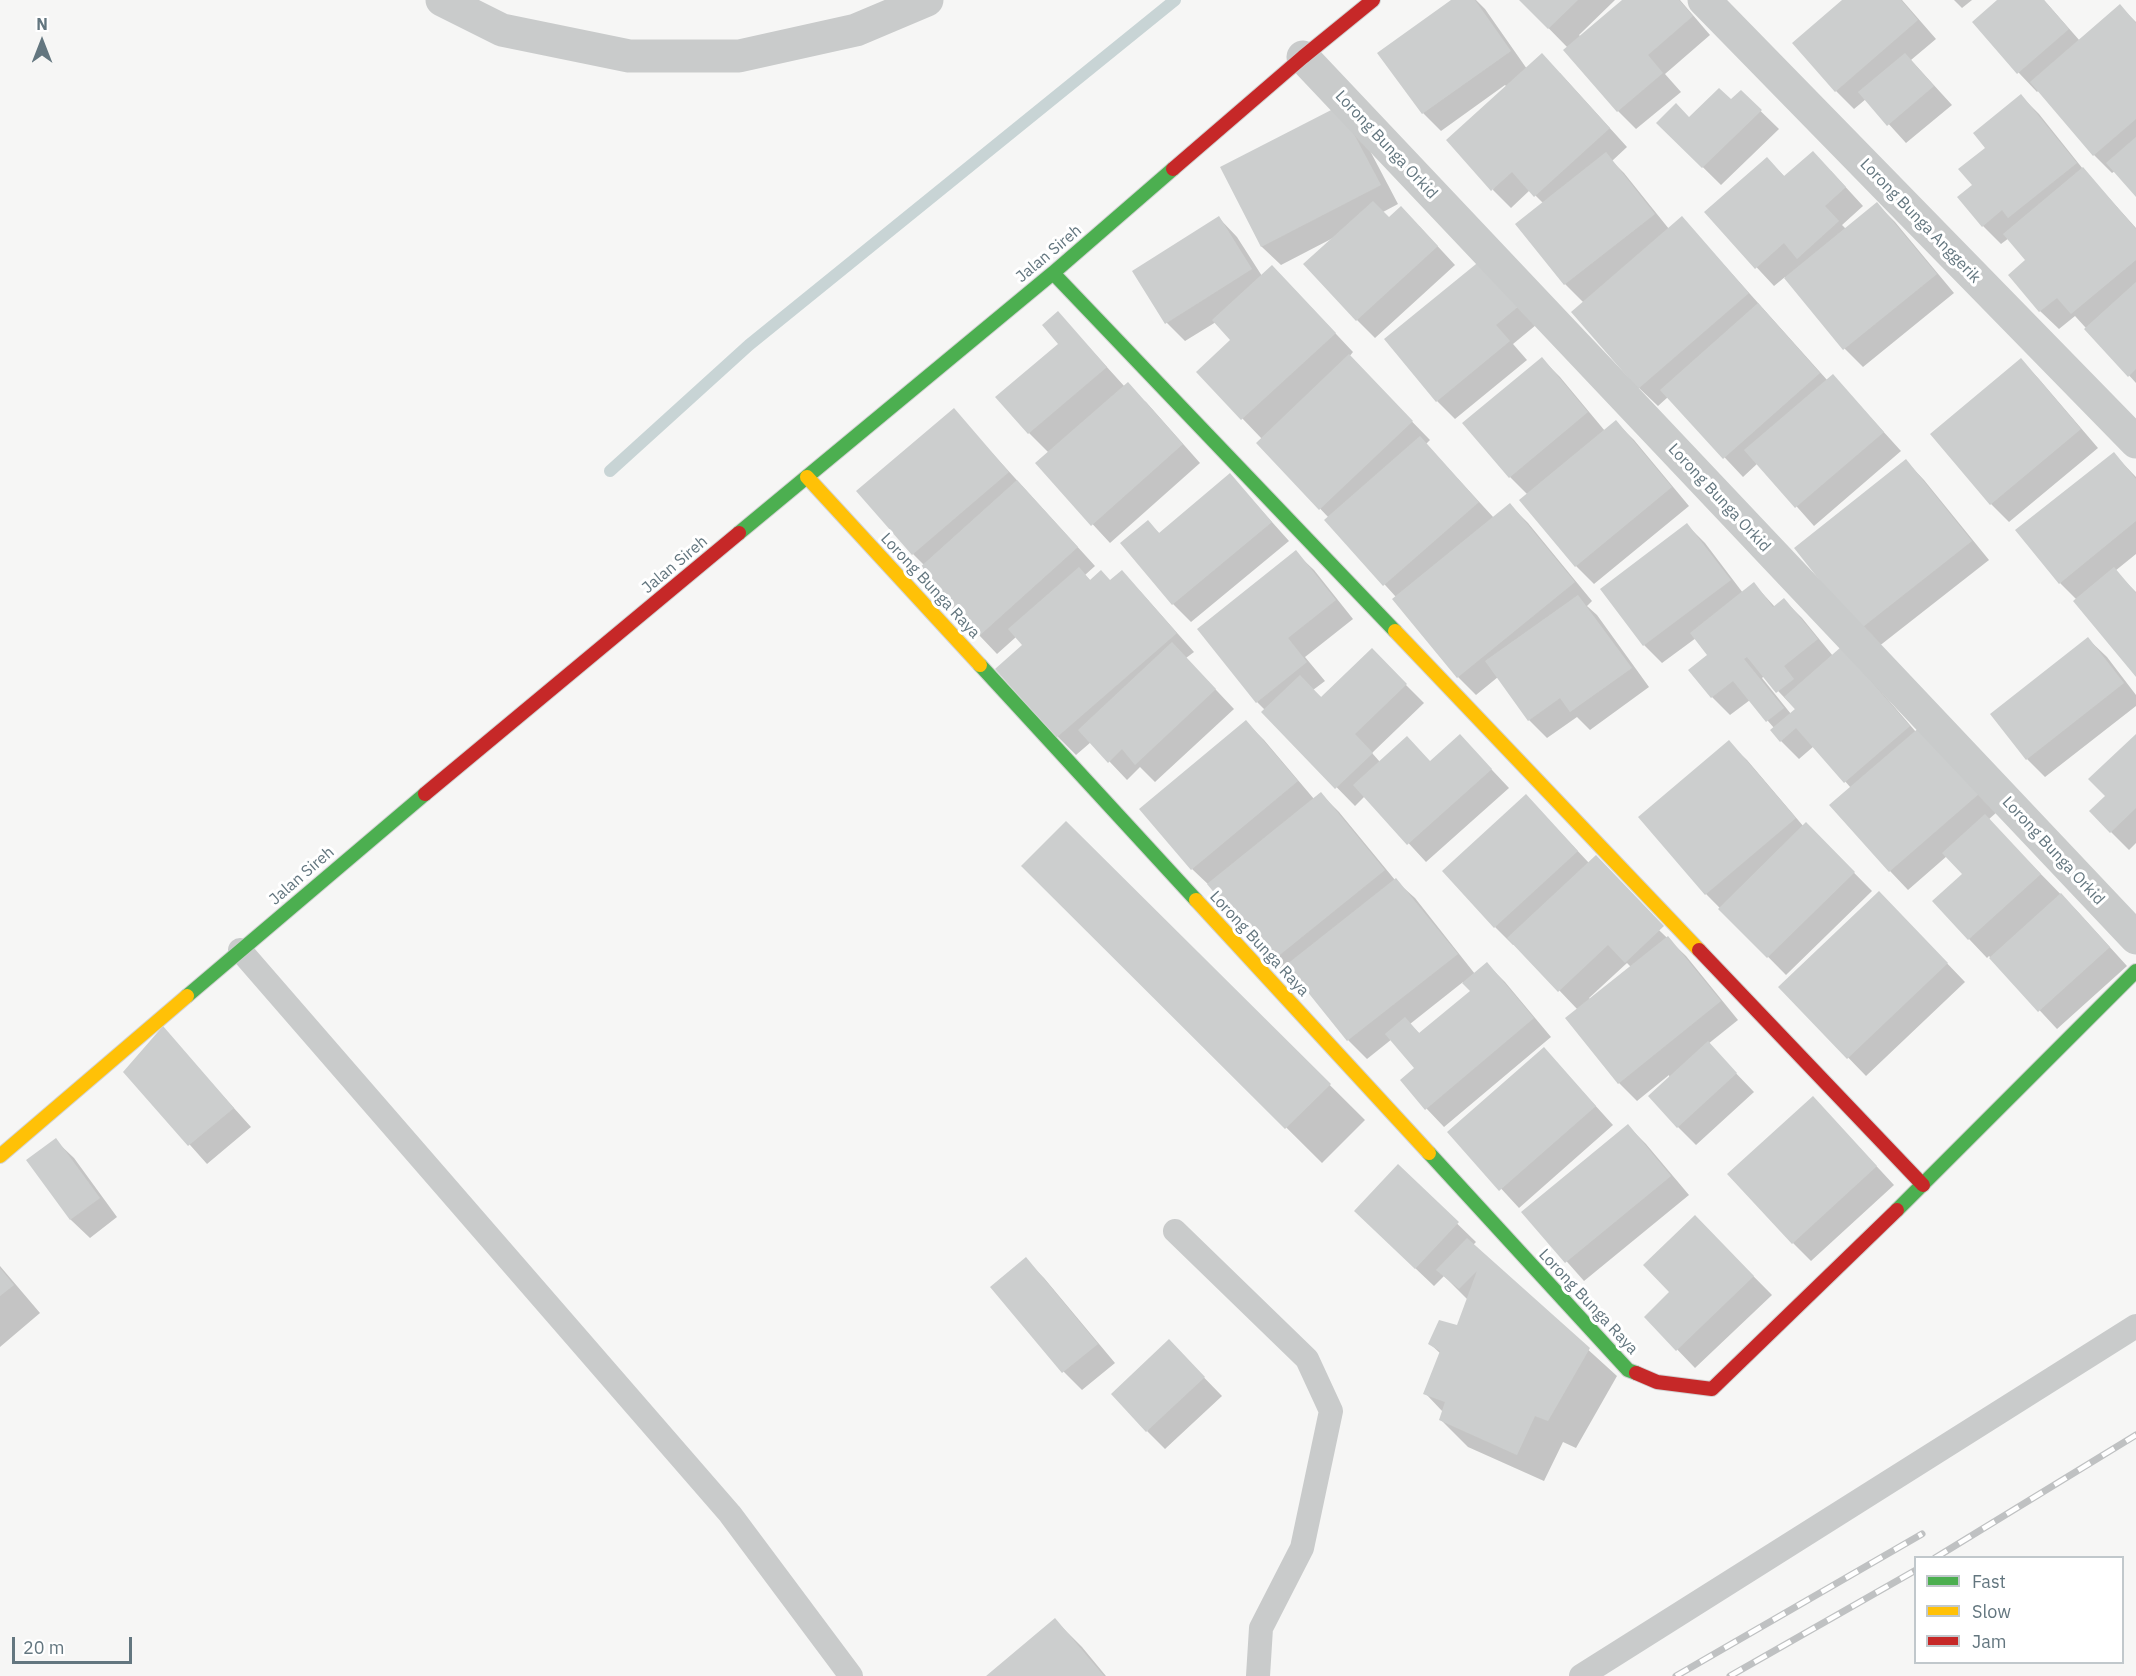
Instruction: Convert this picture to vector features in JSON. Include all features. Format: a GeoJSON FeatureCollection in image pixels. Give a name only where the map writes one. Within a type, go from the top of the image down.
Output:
{"type":"FeatureCollection","features":[{"type":"Feature","properties":{"kind":"street"},"geometry":{"type":"LineString","coordinates":[[442,0],[502,30],[629,56],[739,56],[856,30],[927,0]]}},
{"type":"Feature","properties":{"kind":"street","name":"Jalan Sireh"},"geometry":{"type":"LineString","coordinates":[[0,1156],[375,835],[1053,273],[1303,57],[1373,0]]}},
{"type":"Feature","properties":{"kind":"street","name":"Lorong Bunga Anggerik"},"geometry":{"type":"LineString","coordinates":[[1704,0],[2136,442]]}},
{"type":"Feature","properties":{"kind":"street","name":"Lorong Bunga Orkid"},"geometry":{"type":"LineString","coordinates":[[1303,57],[2136,938]]}},
{"type":"Feature","properties":{"kind":"street"},"geometry":{"type":"LineString","coordinates":[[1053,273],[1923,1185],[2136,971]]}},
{"type":"Feature","properties":{"kind":"street","name":"Lorong Bunga Raya"},"geometry":{"type":"LineString","coordinates":[[807,477],[1628,1370],[1658,1382],[1712,1389],[1923,1185]]}},
{"type":"Feature","properties":{"kind":"lane"},"geometry":{"type":"LineString","coordinates":[[240,950],[730,1514],[851,1676]]}},
{"type":"Feature","properties":{"kind":"lane"},"geometry":{"type":"LineString","coordinates":[[1175,1231],[1307,1359],[1331,1411],[1302,1548],[1261,1628],[1258,1676]]}},
{"type":"Feature","properties":{"kind":"lane"},"geometry":{"type":"LineString","coordinates":[[1581,1676],[2136,1326]]}},
{"type":"Feature","properties":{"kind":"building"},"geometry":{"type":"Polygon","coordinates":[[[1451,0],[1475,0],[1511,51],[1422,114],[1377,53],[1451,0]]]}},
{"type":"Feature","properties":{"kind":"building"},"geometry":{"type":"Polygon","coordinates":[[[1519,0],[1578,0],[1548,29],[1519,0]]]}},
{"type":"Feature","properties":{"kind":"building"},"geometry":{"type":"Polygon","coordinates":[[[1622,0],[1679,0],[1693,16],[1648,55],[1663,73],[1617,112],[1563,50],[1622,0]]]}},
{"type":"Feature","properties":{"kind":"building"},"geometry":{"type":"Polygon","coordinates":[[[1842,0],[1901,0],[1918,20],[1835,92],[1792,43],[1842,0]]]}},
{"type":"Feature","properties":{"kind":"building"},"geometry":{"type":"Polygon","coordinates":[[[1997,0],[2044,0],[2069,29],[2017,74],[1972,22],[1997,0]]]}},
{"type":"Feature","properties":{"kind":"building"},"geometry":{"type":"Polygon","coordinates":[[[2120,4],[2136,23],[2136,119],[2093,156],[2030,82],[2120,4]]]}},
{"type":"Feature","properties":{"kind":"building"},"geometry":{"type":"Polygon","coordinates":[[[1542,53],[1610,128],[1534,197],[1512,172],[1491,191],[1446,140],[1542,53]]]}},
{"type":"Feature","properties":{"kind":"building"},"geometry":{"type":"Polygon","coordinates":[[[1905,53],[1934,86],[1887,126],[1858,92],[1905,53]]]}},
{"type":"Feature","properties":{"kind":"building"},"geometry":{"type":"Polygon","coordinates":[[[1719,88],[1731,99],[1741,90],[1762,110],[1702,168],[1656,123],[1676,103],[1689,117],[1719,88]]]}},
{"type":"Feature","properties":{"kind":"building"},"geometry":{"type":"Polygon","coordinates":[[[2021,94],[2077,163],[2008,218],[2002,210],[1982,227],[1957,197],[1972,185],[1958,169],[1985,148],[1973,133],[2021,94]]]}},
{"type":"Feature","properties":{"kind":"building"},"geometry":{"type":"Polygon","coordinates":[[[1339,106],[1381,185],[1261,247],[1220,167],[1339,106]]]}},
{"type":"Feature","properties":{"kind":"building"},"geometry":{"type":"Polygon","coordinates":[[[2136,137],[2136,197],[2106,163],[2136,137]]]}},
{"type":"Feature","properties":{"kind":"building"},"geometry":{"type":"Polygon","coordinates":[[[1813,151],[1846,187],[1825,206],[1839,221],[1797,259],[1784,243],[1755,269],[1704,212],[1767,157],[1784,176],[1813,151]]]}},
{"type":"Feature","properties":{"kind":"building"},"geometry":{"type":"Polygon","coordinates":[[[1606,152],[1655,214],[1564,285],[1515,224],[1606,152]]]}},
{"type":"Feature","properties":{"kind":"building"},"geometry":{"type":"Polygon","coordinates":[[[2083,167],[2136,229],[2136,260],[2071,314],[2057,298],[2039,312],[2008,275],[2025,260],[2003,234],[2083,167]]]}},
{"type":"Feature","properties":{"kind":"building"},"geometry":{"type":"Polygon","coordinates":[[[1373,201],[1389,217],[1401,206],[1438,246],[1356,321],[1303,264],[1373,201]]]}},
{"type":"Feature","properties":{"kind":"building"},"geometry":{"type":"Polygon","coordinates":[[[1877,202],[1937,274],[1843,350],[1784,278],[1877,202]]]}},
{"type":"Feature","properties":{"kind":"building"},"geometry":{"type":"Polygon","coordinates":[[[1219,216],[1252,269],[1165,324],[1132,271],[1219,216]]]}},
{"type":"Feature","properties":{"kind":"building"},"geometry":{"type":"Polygon","coordinates":[[[1682,216],[1749,293],[1638,389],[1571,312],[1682,216]]]}},
{"type":"Feature","properties":{"kind":"building"},"geometry":{"type":"Polygon","coordinates":[[[1481,260],[1519,306],[1496,325],[1510,341],[1436,402],[1384,339],[1481,260]]]}},
{"type":"Feature","properties":{"kind":"building"},"geometry":{"type":"Polygon","coordinates":[[[1272,265],[1336,333],[1241,420],[1196,372],[1230,340],[1212,320],[1272,265]]]}},
{"type":"Feature","properties":{"kind":"building"},"geometry":{"type":"Polygon","coordinates":[[[2136,282],[2136,369],[2128,377],[2084,329],[2136,282]]]}},
{"type":"Feature","properties":{"kind":"building"},"geometry":{"type":"Polygon","coordinates":[[[1758,303],[1820,373],[1723,459],[1660,390],[1758,303]]]}},
{"type":"Feature","properties":{"kind":"building"},"geometry":{"type":"Polygon","coordinates":[[[1058,311],[1107,367],[1028,434],[995,397],[1058,344],[1042,325],[1058,311]]]}},
{"type":"Feature","properties":{"kind":"building"},"geometry":{"type":"Polygon","coordinates":[[[1349,354],[1413,421],[1319,510],[1256,443],[1349,354]]]}},
{"type":"Feature","properties":{"kind":"building"},"geometry":{"type":"Polygon","coordinates":[[[1542,357],[1588,412],[1509,478],[1462,423],[1542,357]]]}},
{"type":"Feature","properties":{"kind":"building"},"geometry":{"type":"Polygon","coordinates":[[[2021,358],[2081,429],[1990,505],[1930,434],[2021,358]]]}},
{"type":"Feature","properties":{"kind":"building"},"geometry":{"type":"Polygon","coordinates":[[[1833,374],[1884,432],[1795,508],[1744,450],[1833,374]]]}},
{"type":"Feature","properties":{"kind":"building"},"geometry":{"type":"Polygon","coordinates":[[[1128,382],[1183,444],[1091,526],[1035,463],[1128,382]]]}},
{"type":"Feature","properties":{"kind":"building"},"geometry":{"type":"Polygon","coordinates":[[[954,408],[1009,472],[912,555],[856,491],[954,408]]]}},
{"type":"Feature","properties":{"kind":"building"},"geometry":{"type":"Polygon","coordinates":[[[1616,420],[1672,487],[1575,567],[1519,500],[1616,420]]]}},
{"type":"Feature","properties":{"kind":"building"},"geometry":{"type":"Polygon","coordinates":[[[1420,436],[1479,502],[1383,586],[1324,520],[1420,436]]]}},
{"type":"Feature","properties":{"kind":"building"},"geometry":{"type":"Polygon","coordinates":[[[2114,452],[2136,479],[2136,521],[2059,584],[2015,530],[2114,452]]]}},
{"type":"Feature","properties":{"kind":"building"},"geometry":{"type":"Polygon","coordinates":[[[1906,459],[1972,541],[1859,630],[1794,548],[1906,459]]]}},
{"type":"Feature","properties":{"kind":"building"},"geometry":{"type":"Polygon","coordinates":[[[1230,473],[1272,522],[1172,605],[1120,543],[1148,520],[1159,533],[1230,473]]]}},
{"type":"Feature","properties":{"kind":"building"},"geometry":{"type":"Polygon","coordinates":[[[1017,480],[1078,547],[978,637],[917,570],[1017,480]]]}},
{"type":"Feature","properties":{"kind":"building"},"geometry":{"type":"Polygon","coordinates":[[[1510,503],[1575,582],[1457,678],[1392,599],[1510,503]]]}},
{"type":"Feature","properties":{"kind":"building"},"geometry":{"type":"Polygon","coordinates":[[[1687,523],[1731,580],[1643,646],[1600,589],[1687,523]]]}},
{"type":"Feature","properties":{"kind":"building"},"geometry":{"type":"Polygon","coordinates":[[[1296,550],[1336,600],[1288,638],[1307,662],[1256,703],[1197,629],[1296,550]]]}},
{"type":"Feature","properties":{"kind":"building"},"geometry":{"type":"Polygon","coordinates":[[[1079,567],[1090,580],[1101,570],[1110,580],[1122,570],[1177,633],[1056,738],[995,669],[1022,645],[1008,629],[1079,567]]]}},
{"type":"Feature","properties":{"kind":"building"},"geometry":{"type":"Polygon","coordinates":[[[2114,567],[2136,593],[2136,677],[2073,601],[2114,567]]]}},
{"type":"Feature","properties":{"kind":"building"},"geometry":{"type":"Polygon","coordinates":[[[1754,582],[1773,607],[1784,598],[1818,639],[1784,666],[1794,679],[1776,693],[1747,657],[1744,659],[1784,708],[1766,722],[1733,681],[1711,698],[1688,670],[1707,655],[1690,633],[1754,582]]]}},
{"type":"Feature","properties":{"kind":"building"},"geometry":{"type":"Polygon","coordinates":[[[1578,595],[1632,668],[1570,712],[1560,698],[1528,721],[1485,661],[1578,595]]]}},
{"type":"Feature","properties":{"kind":"building"},"geometry":{"type":"Polygon","coordinates":[[[2088,637],[2124,683],[2026,760],[1990,714],[2088,637]]]}},
{"type":"Feature","properties":{"kind":"building"},"geometry":{"type":"Polygon","coordinates":[[[1172,642],[1216,689],[1135,765],[1122,749],[1108,763],[1078,730],[1172,642]]]}},
{"type":"Feature","properties":{"kind":"building"},"geometry":{"type":"Polygon","coordinates":[[[1841,647],[1910,726],[1844,783],[1796,728],[1780,742],[1770,730],[1795,709],[1784,697],[1841,647]]]}},
{"type":"Feature","properties":{"kind":"building"},"geometry":{"type":"Polygon","coordinates":[[[1372,648],[1407,684],[1355,734],[1373,753],[1335,789],[1261,712],[1300,675],[1321,697],[1372,648]]]}},
{"type":"Feature","properties":{"kind":"building"},"geometry":{"type":"Polygon","coordinates":[[[1246,720],[1298,781],[1191,870],[1139,809],[1246,720]]]}},
{"type":"Feature","properties":{"kind":"building"},"geometry":{"type":"Polygon","coordinates":[[[1921,726],[1980,793],[1889,872],[1829,805],[1921,726]]]}},
{"type":"Feature","properties":{"kind":"building"},"geometry":{"type":"Polygon","coordinates":[[[1460,734],[1492,769],[1407,845],[1353,785],[1407,736],[1430,761],[1460,734]]]}},
{"type":"Feature","properties":{"kind":"building"},"geometry":{"type":"Polygon","coordinates":[[[2136,734],[2136,808],[2110,833],[2089,811],[2105,796],[2088,779],[2136,734]]]}},
{"type":"Feature","properties":{"kind":"building"},"geometry":{"type":"Polygon","coordinates":[[[1729,740],[1796,818],[1705,895],[1638,817],[1729,740]]]}},
{"type":"Feature","properties":{"kind":"building"},"geometry":{"type":"Polygon","coordinates":[[[1321,792],[1385,870],[1271,962],[1207,884],[1321,792]]]}},
{"type":"Feature","properties":{"kind":"building"},"geometry":{"type":"Polygon","coordinates":[[[1526,794],[1578,851],[1494,928],[1442,871],[1526,794]]]}},
{"type":"Feature","properties":{"kind":"building"},"geometry":{"type":"Polygon","coordinates":[[[1985,814],[2041,874],[1968,940],[1932,901],[1962,874],[1942,853],[1985,814]]]}},
{"type":"Feature","properties":{"kind":"building"},"geometry":{"type":"Polygon","coordinates":[[[1066,821],[1331,1084],[1285,1129],[1021,866],[1066,821]]]}},
{"type":"Feature","properties":{"kind":"building"},"geometry":{"type":"Polygon","coordinates":[[[1806,822],[1855,872],[1767,958],[1718,909],[1806,822]]]}},
{"type":"Feature","properties":{"kind":"building"},"geometry":{"type":"Polygon","coordinates":[[[1596,855],[1664,926],[1625,963],[1608,945],[1558,992],[1507,938],[1596,855]]]}},
{"type":"Feature","properties":{"kind":"building"},"geometry":{"type":"Polygon","coordinates":[[[1396,878],[1458,954],[1347,1041],[1286,965],[1396,878]]]}},
{"type":"Feature","properties":{"kind":"building"},"geometry":{"type":"Polygon","coordinates":[[[1879,891],[1948,963],[1847,1059],[1778,987],[1879,891]]]}},
{"type":"Feature","properties":{"kind":"building"},"geometry":{"type":"Polygon","coordinates":[[[2061,893],[2110,947],[2038,1012],[1989,958],[2061,893]]]}},
{"type":"Feature","properties":{"kind":"building"},"geometry":{"type":"Polygon","coordinates":[[[1668,936],[1721,1001],[1618,1084],[1565,1018],[1668,936]]]}},
{"type":"Feature","properties":{"kind":"building"},"geometry":{"type":"Polygon","coordinates":[[[1487,962],[1534,1018],[1425,1110],[1400,1080],[1414,1068],[1385,1034],[1405,1017],[1419,1033],[1470,991],[1462,983],[1487,962]]]}},
{"type":"Feature","properties":{"kind":"building"},"geometry":{"type":"Polygon","coordinates":[[[163,1026],[234,1108],[188,1146],[123,1072],[163,1026]]]}},
{"type":"Feature","properties":{"kind":"building"},"geometry":{"type":"Polygon","coordinates":[[[1708,1041],[1737,1073],[1677,1128],[1648,1096],[1708,1041]]]}},
{"type":"Feature","properties":{"kind":"building"},"geometry":{"type":"Polygon","coordinates":[[[1544,1047],[1596,1106],[1499,1191],[1447,1132],[1544,1047]]]}},
{"type":"Feature","properties":{"kind":"building"},"geometry":{"type":"Polygon","coordinates":[[[1813,1096],[1877,1166],[1792,1244],[1727,1174],[1813,1096]]]}},
{"type":"Feature","properties":{"kind":"building"},"geometry":{"type":"Polygon","coordinates":[[[1628,1124],[1671,1176],[1565,1263],[1521,1212],[1628,1124]]]}},
{"type":"Feature","properties":{"kind":"building"},"geometry":{"type":"Polygon","coordinates":[[[56,1138],[100,1198],[70,1220],[26,1160],[56,1138]]]}},
{"type":"Feature","properties":{"kind":"building"},"geometry":{"type":"Polygon","coordinates":[[[1398,1164],[1459,1222],[1415,1269],[1354,1211],[1398,1164]]]}},
{"type":"Feature","properties":{"kind":"building"},"geometry":{"type":"Polygon","coordinates":[[[1695,1215],[1754,1276],[1676,1351],[1644,1317],[1669,1292],[1643,1265],[1695,1215]]]}},
{"type":"Feature","properties":{"kind":"building"},"geometry":{"type":"Polygon","coordinates":[[[1467,1238],[1590,1348],[1548,1421],[1535,1416],[1517,1455],[1439,1420],[1445,1402],[1423,1394],[1440,1351],[1428,1344],[1439,1320],[1457,1325],[1477,1271],[1459,1289],[1436,1270],[1467,1238]]]}},
{"type":"Feature","properties":{"kind":"building"},"geometry":{"type":"Polygon","coordinates":[[[1026,1257],[1098,1344],[1062,1373],[990,1287],[1026,1257]]]}},
{"type":"Feature","properties":{"kind":"building"},"geometry":{"type":"Polygon","coordinates":[[[0,1268],[14,1285],[0,1296],[0,1268]]]}},
{"type":"Feature","properties":{"kind":"building"},"geometry":{"type":"Polygon","coordinates":[[[1169,1339],[1205,1377],[1146,1432],[1111,1394],[1169,1339]]]}},
{"type":"Feature","properties":{"kind":"building"},"geometry":{"type":"Polygon","coordinates":[[[1055,1618],[1104,1676],[986,1676],[1055,1618]]]}},
{"type":"Feature","properties":{"kind":"waterway"},"geometry":{"type":"LineString","coordinates":[[610,471],[749,345],[1175,0]]}},
{"type":"Feature","properties":{"kind":"railway"},"geometry":{"type":"LineString","coordinates":[[1938,1556],[2136,1435]]}},
{"type":"Feature","properties":{"kind":"railway"},"geometry":{"type":"LineString","coordinates":[[1676,1676],[1922,1534]]}},
{"type":"Feature","properties":{"kind":"railway"},"geometry":{"type":"LineString","coordinates":[[1730,1676],[1914,1571]]}},
{"type":"Feature","properties":{"kind":"traffic: fast"},"geometry":{"type":"LineString","coordinates":[[739,533],[1053,273],[1173,169]]}},
{"type":"Feature","properties":{"kind":"traffic: fast"},"geometry":{"type":"LineString","coordinates":[[1053,273],[1395,631]]}},
{"type":"Feature","properties":{"kind":"traffic: fast"},"geometry":{"type":"LineString","coordinates":[[980,665],[1196,900]]}},
{"type":"Feature","properties":{"kind":"traffic: fast"},"geometry":{"type":"LineString","coordinates":[[187,996],[425,794]]}},
{"type":"Feature","properties":{"kind":"traffic: fast"},"geometry":{"type":"LineString","coordinates":[[1897,1210],[2136,971]]}},
{"type":"Feature","properties":{"kind":"traffic: fast"},"geometry":{"type":"LineString","coordinates":[[1429,1153],[1628,1370],[1636,1373]]}},
{"type":"Feature","properties":{"kind":"traffic: slow"},"geometry":{"type":"LineString","coordinates":[[807,477],[980,665]]}},
{"type":"Feature","properties":{"kind":"traffic: slow"},"geometry":{"type":"LineString","coordinates":[[1395,631],[1699,950]]}},
{"type":"Feature","properties":{"kind":"traffic: slow"},"geometry":{"type":"LineString","coordinates":[[1196,900],[1429,1153]]}},
{"type":"Feature","properties":{"kind":"traffic: slow"},"geometry":{"type":"LineString","coordinates":[[0,1156],[187,996]]}},
{"type":"Feature","properties":{"kind":"traffic: jam"},"geometry":{"type":"LineString","coordinates":[[1173,169],[1373,0]]}},
{"type":"Feature","properties":{"kind":"traffic: jam"},"geometry":{"type":"LineString","coordinates":[[425,794],[739,533]]}},
{"type":"Feature","properties":{"kind":"traffic: jam"},"geometry":{"type":"LineString","coordinates":[[1699,950],[1923,1185]]}},
{"type":"Feature","properties":{"kind":"traffic: jam"},"geometry":{"type":"LineString","coordinates":[[1636,1373],[1657,1382],[1712,1389],[1897,1210]]}}]}
